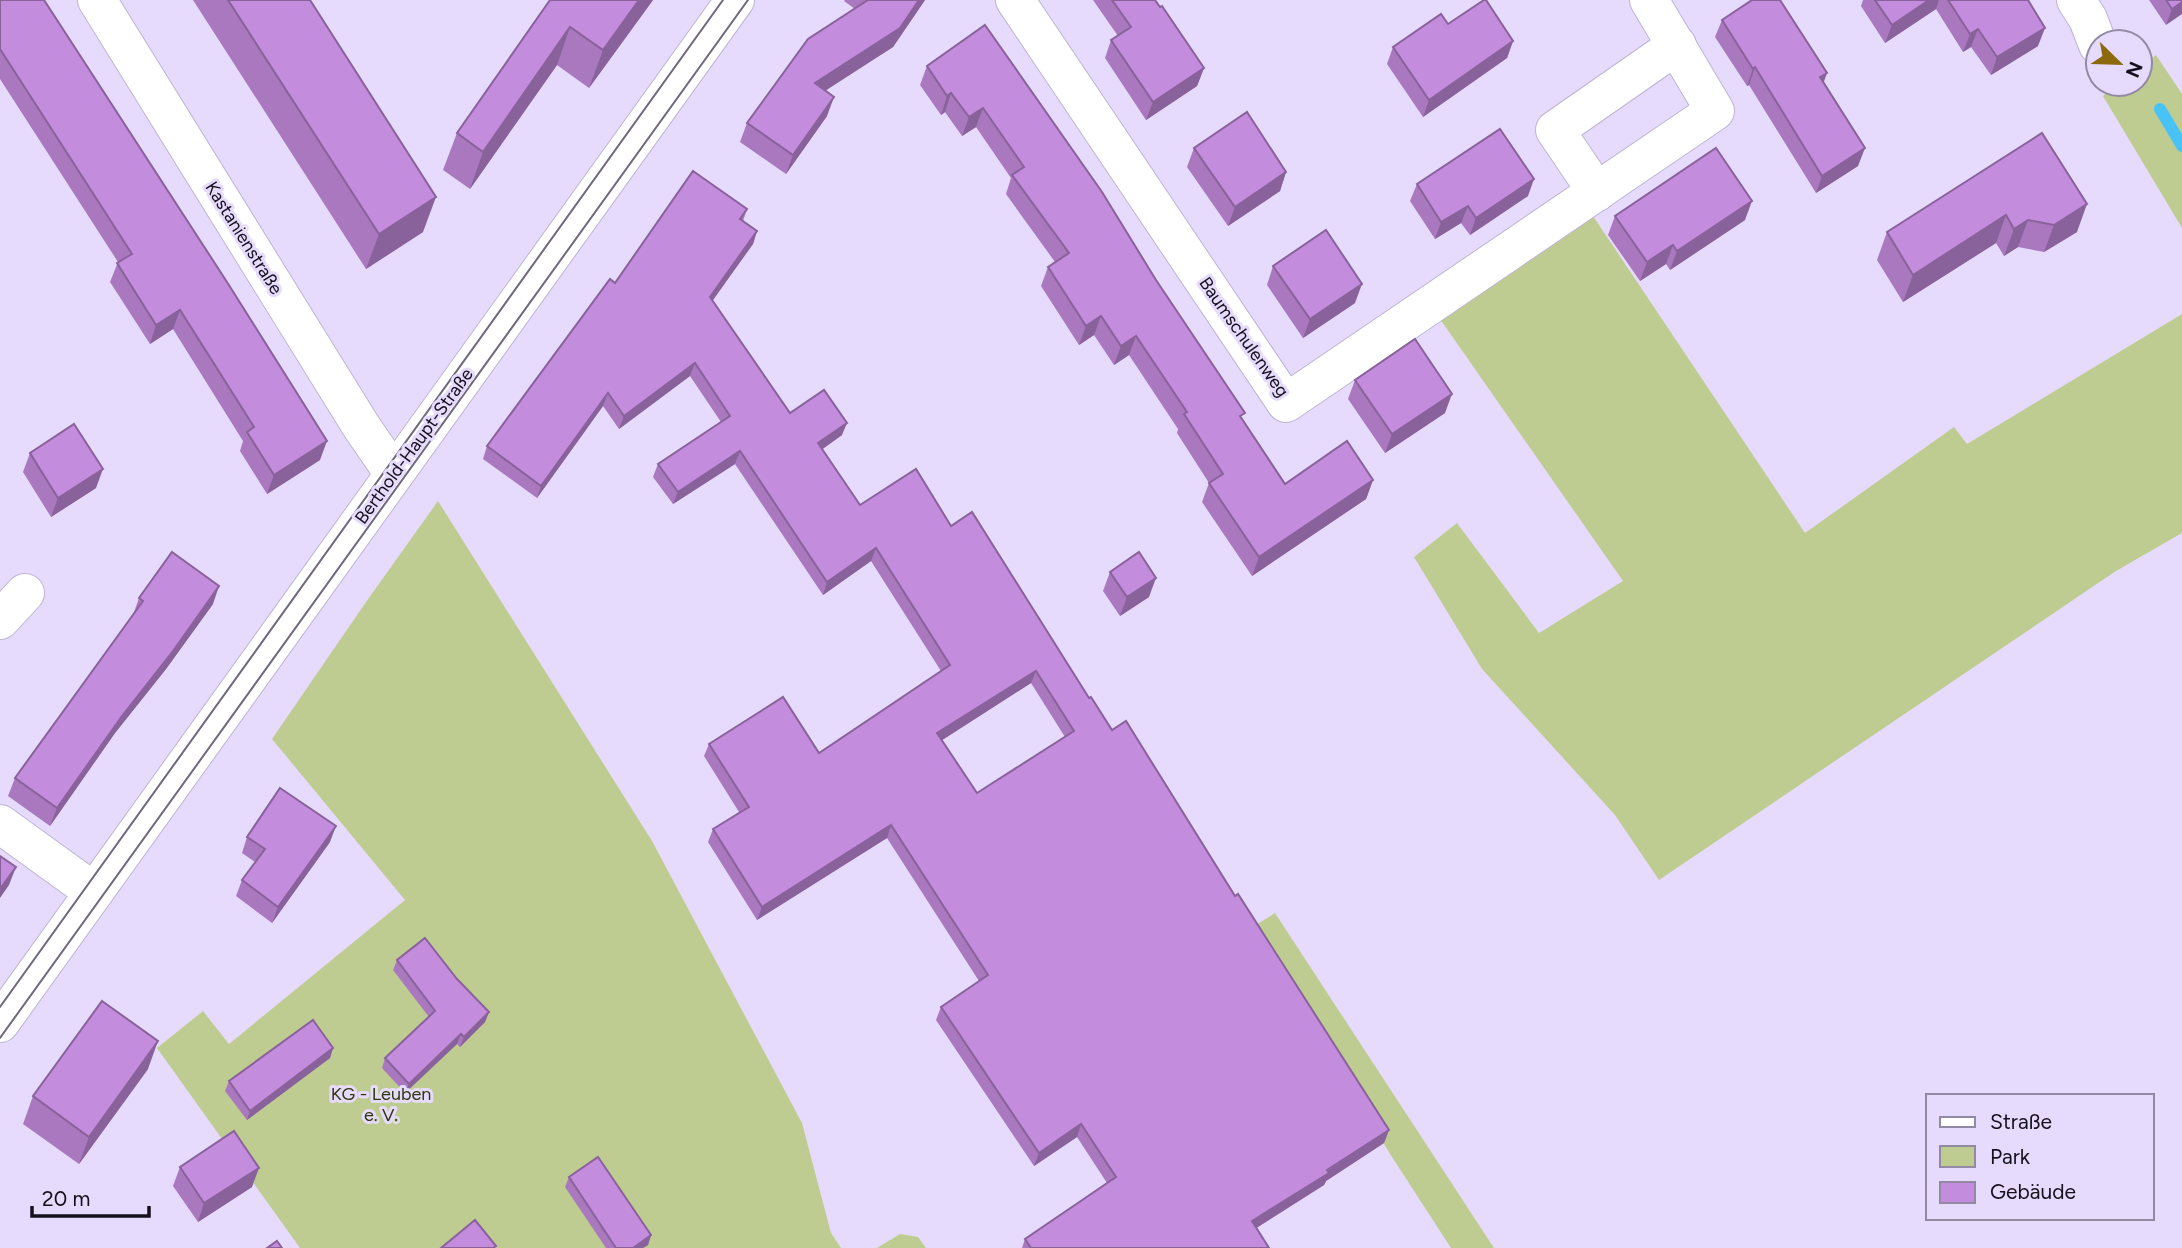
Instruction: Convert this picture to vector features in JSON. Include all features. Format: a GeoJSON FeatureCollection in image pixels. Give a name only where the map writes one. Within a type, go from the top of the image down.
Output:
{"type":"FeatureCollection","features":[{"type":"Feature","properties":{"kind":"street","name":"Kastanienstraße"},"geometry":{"type":"LineString","coordinates":[[97,0],[361,426],[394,474]]}},
{"type":"Feature","properties":{"kind":"street","name":"Berthold-Haupt-Straße"},"geometry":{"type":"LineString","coordinates":[[0,1023],[735,0]]}},
{"type":"Feature","properties":{"kind":"street","name":"Baumschulenweg"},"geometry":{"type":"LineString","coordinates":[[1015,0],[1286,403],[1715,111],[1649,0]]}},
{"type":"Feature","properties":{"kind":"street"},"geometry":{"type":"LineString","coordinates":[[2076,0],[2091,28]]}},
{"type":"Feature","properties":{"kind":"street"},"geometry":{"type":"LineString","coordinates":[[1597,192],[1555,130],[1677,45]]}},
{"type":"Feature","properties":{"kind":"street"},"geometry":{"type":"LineString","coordinates":[[0,620],[26,593]]}},
{"type":"Feature","properties":{"kind":"street"},"geometry":{"type":"LineString","coordinates":[[0,824],[94,892]]}},
{"type":"Feature","properties":{"kind":"green space"},"geometry":{"type":"Polygon","coordinates":[[[2156,55],[2182,94],[2182,228],[2104,98],[2154,98],[2156,55]]]}},
{"type":"Feature","properties":{"kind":"green space"},"geometry":{"type":"Polygon","coordinates":[[[1593,216],[1805,533],[1954,427],[1967,444],[2182,314],[2182,533],[2116,571],[1659,880],[1615,815],[1482,669],[1414,557],[1457,523],[1539,633],[1623,581],[1440,319],[1593,216]]]}},
{"type":"Feature","properties":{"kind":"green space","name":"KG - Leuben e. V."},"geometry":{"type":"Polygon","coordinates":[[[438,501],[652,841],[802,1123],[831,1233],[841,1248],[300,1248],[157,1048],[203,1011],[229,1044],[405,900],[272,739],[438,501]]]}},
{"type":"Feature","properties":{"kind":"green space"},"geometry":{"type":"Polygon","coordinates":[[[1275,913],[1494,1248],[1451,1248],[1251,928],[1275,913]]]}},
{"type":"Feature","properties":{"kind":"green space"},"geometry":{"type":"Polygon","coordinates":[[[900,1234],[918,1237],[926,1248],[877,1248],[900,1234]]]}},
{"type":"Feature","properties":{"kind":"building"},"geometry":{"type":"Polygon","coordinates":[[[0,0],[44,0],[327,441],[274,475],[247,432],[254,427],[180,310],[156,325],[117,263],[132,254],[0,49],[0,0]]]}},
{"type":"Feature","properties":{"kind":"building"},"geometry":{"type":"Polygon","coordinates":[[[228,0],[310,0],[436,197],[379,234],[228,0]]]}},
{"type":"Feature","properties":{"kind":"building"},"geometry":{"type":"Polygon","coordinates":[[[550,0],[639,0],[603,50],[570,27],[483,152],[457,133],[550,0]]]}},
{"type":"Feature","properties":{"kind":"building"},"geometry":{"type":"Polygon","coordinates":[[[868,0],[919,0],[900,28],[815,83],[834,97],[793,155],[747,123],[808,39],[868,0]]]}},
{"type":"Feature","properties":{"kind":"building"},"geometry":{"type":"Polygon","coordinates":[[[1112,0],[1155,0],[1162,6],[1204,68],[1153,102],[1111,40],[1131,27],[1112,0]]]}},
{"type":"Feature","properties":{"kind":"building"},"geometry":{"type":"Polygon","coordinates":[[[1484,0],[1513,41],[1429,100],[1393,47],[1441,14],[1448,24],[1484,0]]]}},
{"type":"Feature","properties":{"kind":"building"},"geometry":{"type":"Polygon","coordinates":[[[1752,0],[1780,0],[1827,73],[1820,77],[1865,148],[1822,176],[1755,67],[1753,69],[1722,20],[1752,0]]]}},
{"type":"Feature","properties":{"kind":"building"},"geometry":{"type":"Polygon","coordinates":[[[1875,0],[1929,0],[1892,25],[1875,0]]]}},
{"type":"Feature","properties":{"kind":"building"},"geometry":{"type":"Polygon","coordinates":[[[1948,0],[2028,0],[2045,28],[1997,57],[1978,29],[1970,34],[1948,0]]]}},
{"type":"Feature","properties":{"kind":"building"},"geometry":{"type":"Polygon","coordinates":[[[2166,0],[2182,0],[2182,2],[2172,9],[2166,0]]]}},
{"type":"Feature","properties":{"kind":"building"},"geometry":{"type":"Polygon","coordinates":[[[985,25],[1102,192],[1156,280],[1245,413],[1240,416],[1285,484],[1347,441],[1373,480],[1259,557],[1209,483],[1223,474],[1184,414],[1187,412],[1136,336],[1121,346],[1101,316],[1086,326],[1048,267],[1069,253],[1012,175],[1024,167],[983,108],[969,117],[951,93],[947,96],[927,66],[985,25]]]}},
{"type":"Feature","properties":{"kind":"building"},"geometry":{"type":"Polygon","coordinates":[[[1247,112],[1286,172],[1235,207],[1194,148],[1247,112]]]}},
{"type":"Feature","properties":{"kind":"building"},"geometry":{"type":"Polygon","coordinates":[[[1500,129],[1534,179],[1476,218],[1468,206],[1441,222],[1417,184],[1500,129]]]}},
{"type":"Feature","properties":{"kind":"building"},"geometry":{"type":"Polygon","coordinates":[[[2042,133],[2087,204],[2054,225],[2028,220],[2014,229],[2006,215],[1913,275],[1887,232],[2042,133]]]}},
{"type":"Feature","properties":{"kind":"building"},"geometry":{"type":"Polygon","coordinates":[[[1716,148],[1752,201],[1677,251],[1673,245],[1647,262],[1615,216],[1716,148]]]}},
{"type":"Feature","properties":{"kind":"building"},"geometry":{"type":"Polygon","coordinates":[[[693,171],[747,209],[740,219],[757,231],[710,297],[790,413],[824,390],[847,423],[818,443],[860,505],[916,469],[951,526],[972,512],[1112,730],[1126,721],[1235,896],[1238,894],[1389,1130],[1327,1170],[1329,1173],[1252,1221],[1269,1248],[1031,1248],[1025,1239],[1116,1177],[1081,1124],[1039,1153],[941,1007],[988,975],[891,825],[762,907],[713,829],[749,807],[709,744],[783,697],[819,753],[950,665],[876,548],[827,582],[740,451],[678,492],[658,464],[730,416],[695,363],[624,416],[608,393],[541,486],[487,446],[610,279],[615,283],[693,171]],[[1036,671],[937,733],[977,793],[1074,731],[1036,671]]]}},
{"type":"Feature","properties":{"kind":"building"},"geometry":{"type":"Polygon","coordinates":[[[1326,230],[1362,284],[1310,319],[1273,266],[1326,230]]]}},
{"type":"Feature","properties":{"kind":"building"},"geometry":{"type":"Polygon","coordinates":[[[1415,339],[1452,394],[1392,434],[1355,380],[1415,339]]]}},
{"type":"Feature","properties":{"kind":"building"},"geometry":{"type":"Polygon","coordinates":[[[74,424],[103,469],[58,498],[30,453],[74,424]]]}},
{"type":"Feature","properties":{"kind":"building"},"geometry":{"type":"Polygon","coordinates":[[[172,552],[219,586],[57,808],[15,778],[143,601],[139,598],[172,552]]]}},
{"type":"Feature","properties":{"kind":"building"},"geometry":{"type":"Polygon","coordinates":[[[1139,552],[1156,578],[1127,597],[1110,572],[1139,552]]]}},
{"type":"Feature","properties":{"kind":"building"},"geometry":{"type":"Polygon","coordinates":[[[280,788],[336,826],[278,907],[242,880],[265,849],[247,837],[280,788]]]}},
{"type":"Feature","properties":{"kind":"building"},"geometry":{"type":"Polygon","coordinates":[[[0,856],[16,867],[0,889],[0,856]]]}},
{"type":"Feature","properties":{"kind":"building"},"geometry":{"type":"Polygon","coordinates":[[[425,938],[457,979],[489,1012],[464,1037],[461,1034],[409,1084],[385,1058],[435,1011],[397,960],[425,938]]]}},
{"type":"Feature","properties":{"kind":"building"},"geometry":{"type":"Polygon","coordinates":[[[102,1001],[158,1041],[89,1137],[33,1096],[102,1001]]]}},
{"type":"Feature","properties":{"kind":"building"},"geometry":{"type":"Polygon","coordinates":[[[313,1020],[333,1048],[250,1111],[229,1081],[313,1020]]]}},
{"type":"Feature","properties":{"kind":"building"},"geometry":{"type":"Polygon","coordinates":[[[234,1131],[259,1168],[204,1203],[180,1167],[234,1131]]]}},
{"type":"Feature","properties":{"kind":"building"},"geometry":{"type":"Polygon","coordinates":[[[598,1157],[651,1235],[633,1248],[616,1248],[569,1177],[598,1157]]]}},
{"type":"Feature","properties":{"kind":"building"},"geometry":{"type":"Polygon","coordinates":[[[475,1220],[496,1246],[441,1248],[475,1220]]]}},
{"type":"Feature","properties":{"kind":"building"},"geometry":{"type":"Polygon","coordinates":[[[277,1241],[282,1248],[267,1248],[277,1241]]]}},
{"type":"Feature","properties":{"kind":"waterway"},"geometry":{"type":"LineString","coordinates":[[2160,109],[2182,146]]}},
{"type":"Feature","properties":{"kind":"tram line"},"geometry":{"type":"LineString","coordinates":[[0,1007],[723,0]]}},
{"type":"Feature","properties":{"kind":"tram line"},"geometry":{"type":"LineString","coordinates":[[0,1038],[748,0]]}}]}
